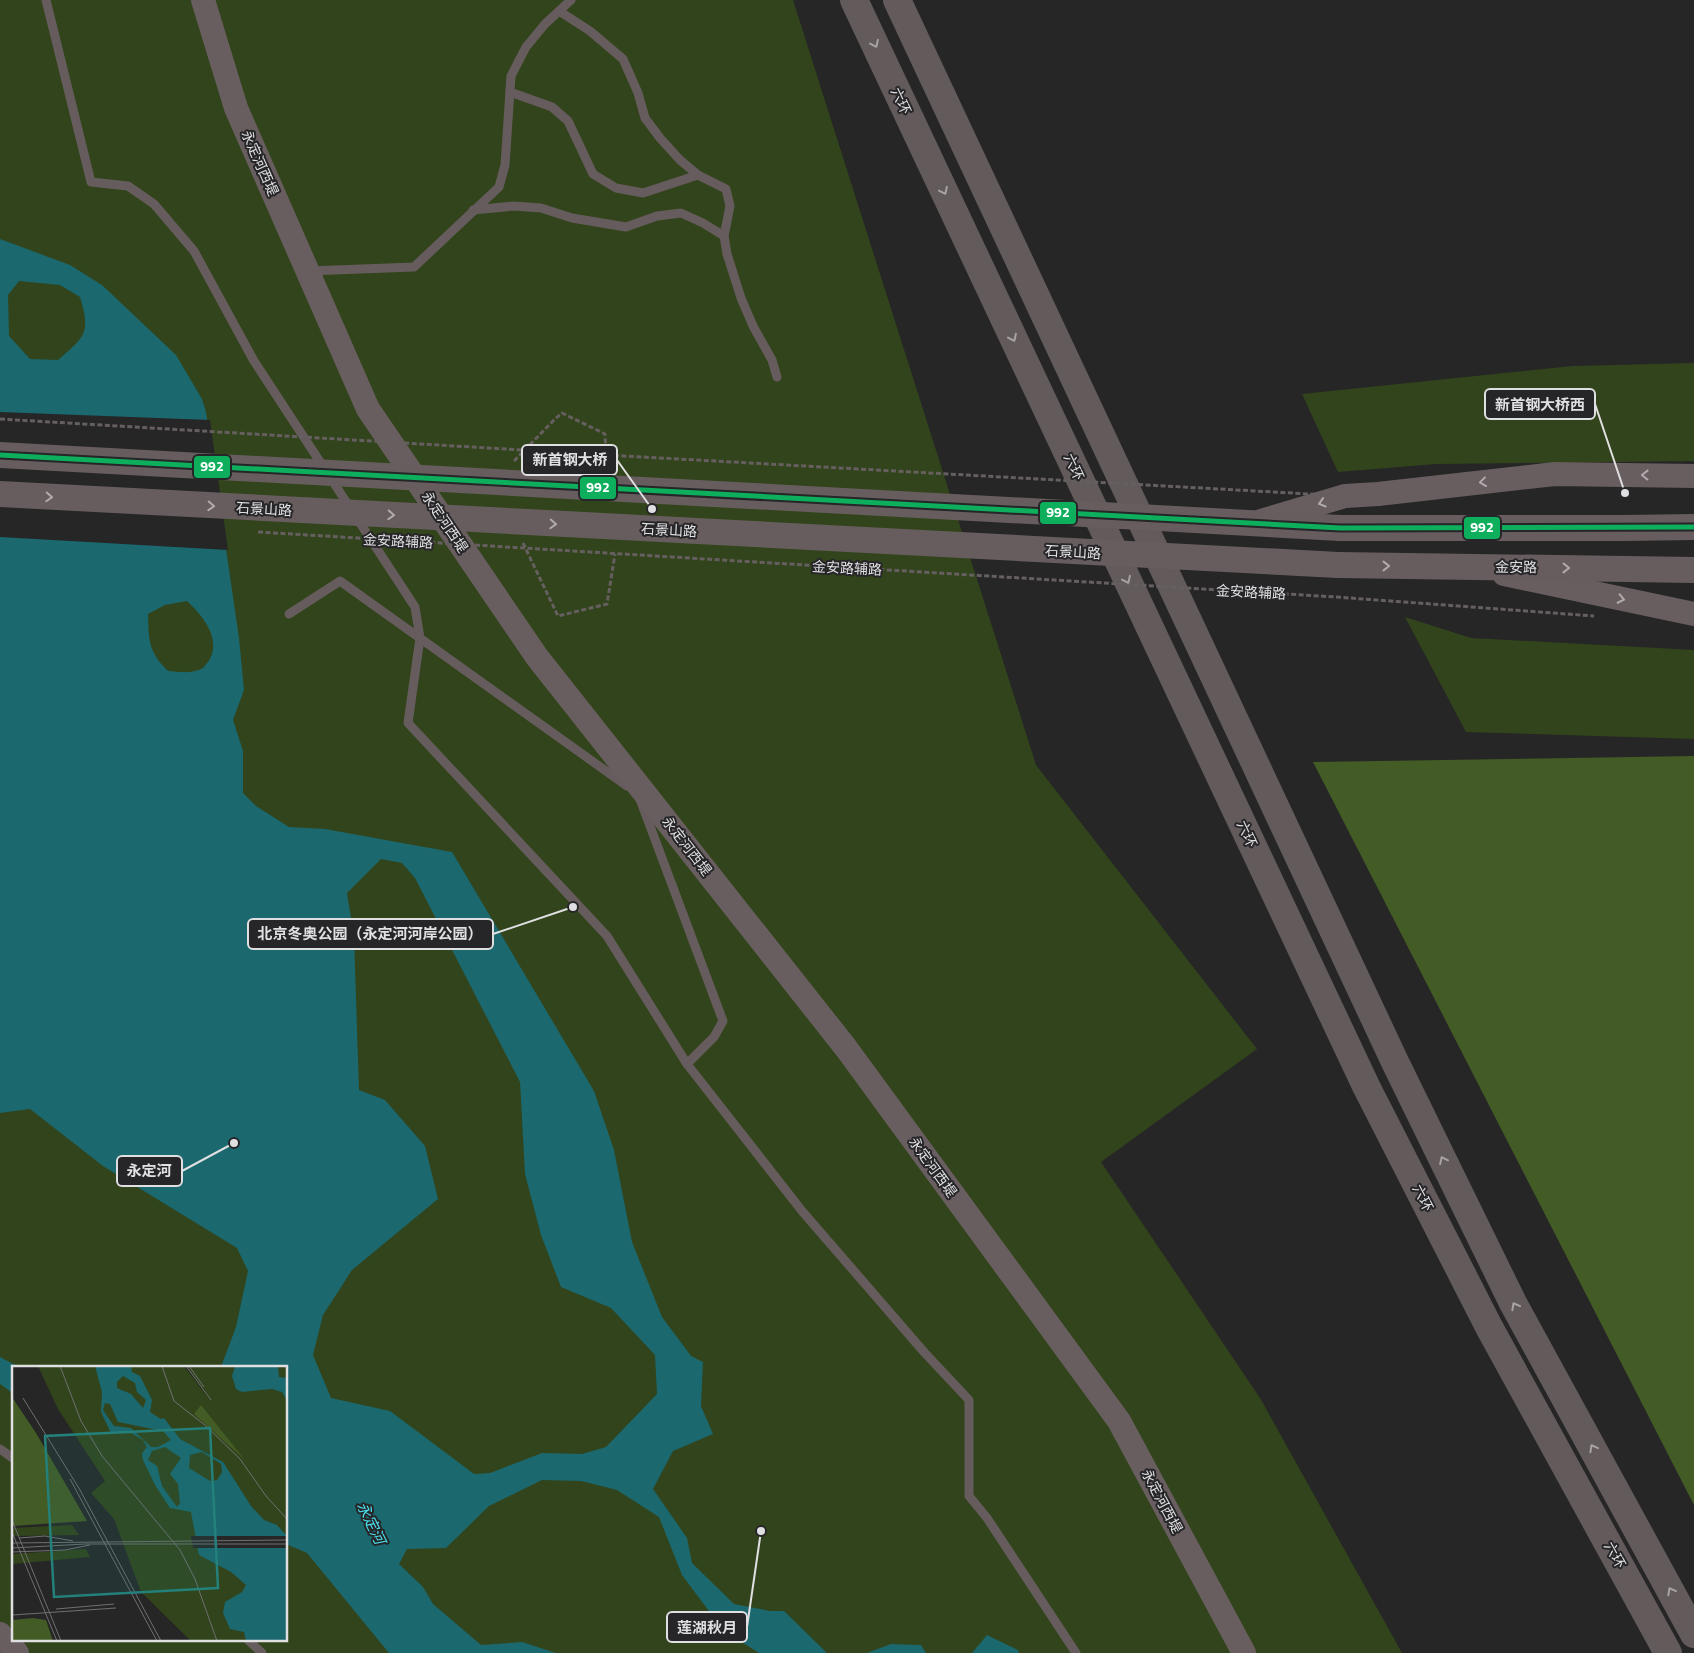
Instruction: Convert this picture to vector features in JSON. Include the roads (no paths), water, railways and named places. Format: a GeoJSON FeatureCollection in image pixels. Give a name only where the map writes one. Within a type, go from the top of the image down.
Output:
{"type":"FeatureCollection","features":[{"type":"Feature","properties":{"kind":"highway","name":"六环"},"geometry":{"type":"LineString","coordinates":[[854,0],[1366,1086],[1489,1327],[1668,1653]]}},
{"type":"Feature","properties":{"kind":"highway"},"geometry":{"type":"LineString","coordinates":[[898,0],[1426,1124],[1513,1303],[1694,1634]]}},
{"type":"Feature","properties":{"kind":"main road"},"geometry":{"type":"LineString","coordinates":[[0,455],[1340,528],[1694,527]]}},
{"type":"Feature","properties":{"kind":"main road","name":"石景山路"},"geometry":{"type":"LineString","coordinates":[[0,494],[1338,565]]}},
{"type":"Feature","properties":{"kind":"main road","name":"金安路"},"geometry":{"type":"LineString","coordinates":[[1338,565],[1694,570]]}},
{"type":"Feature","properties":{"kind":"street","name":"永定河西堤"},"geometry":{"type":"LineString","coordinates":[[203,0],[236,108],[368,409],[538,657],[639,791],[846,1048],[1119,1421],[1244,1653]]}},
{"type":"Feature","properties":{"kind":"street"},"geometry":{"type":"LineString","coordinates":[[1256,523],[1345,496],[1555,474],[1694,476]]}},
{"type":"Feature","properties":{"kind":"street"},"geometry":{"type":"LineString","coordinates":[[1470,566],[1694,614]]}},
{"type":"Feature","properties":{"kind":"street"},"geometry":{"type":"LineString","coordinates":[[0,1634],[17,1653]]}},
{"type":"Feature","properties":{"kind":"lane"},"geometry":{"type":"LineString","coordinates":[[46,0],[91,182],[128,186],[154,204],[194,251],[254,361],[415,606],[420,638],[408,724],[607,936],[688,1064],[802,1211],[924,1352],[969,1400],[969,1496],[987,1518],[1076,1653]]}},
{"type":"Feature","properties":{"kind":"lane"},"geometry":{"type":"LineString","coordinates":[[307,271],[414,267],[499,186],[505,165],[512,76],[526,47],[545,24],[571,0]]}},
{"type":"Feature","properties":{"kind":"lane"},"geometry":{"type":"LineString","coordinates":[[559,11],[590,30],[623,59],[638,93],[646,118],[680,160],[698,175],[726,189],[730,206],[724,236],[727,254],[741,298],[753,326],[772,360],[777,377]]}},
{"type":"Feature","properties":{"kind":"lane"},"geometry":{"type":"LineString","coordinates":[[510,92],[552,107],[568,121],[593,174],[616,188],[643,193],[698,175]]}},
{"type":"Feature","properties":{"kind":"lane"},"geometry":{"type":"LineString","coordinates":[[473,210],[514,206],[541,208],[572,218],[626,227],[656,216],[681,213],[703,223],[724,236]]}},
{"type":"Feature","properties":{"kind":"lane"},"geometry":{"type":"LineString","coordinates":[[289,614],[340,580],[639,791],[723,1021],[714,1037],[688,1064]]}},
{"type":"Feature","properties":{"kind":"lane"},"geometry":{"type":"LineString","coordinates":[[0,1449],[12,1457]]}},
{"type":"Feature","properties":{"kind":"lane"},"geometry":{"type":"LineString","coordinates":[[248,1640],[262,1653]]}},
{"type":"Feature","properties":{"kind":"water"},"geometry":{"type":"Polygon","coordinates":[[[0,239],[70,265],[102,285],[176,355],[202,399],[206,412],[239,638],[244,690],[233,720],[243,751],[243,793],[256,806],[289,827],[325,829],[452,852],[594,1091],[614,1150],[632,1242],[662,1317],[691,1356],[703,1362],[701,1406],[713,1434],[673,1451],[653,1489],[687,1538],[692,1563],[734,1604],[770,1611],[784,1611],[827,1653],[759,1653],[723,1630],[682,1575],[659,1517],[617,1490],[581,1481],[542,1480],[489,1506],[446,1548],[407,1549],[399,1564],[423,1587],[433,1604],[481,1645],[522,1642],[556,1653],[389,1653],[307,1553],[288,1545],[288,1366],[221,1366],[236,1327],[248,1271],[237,1248],[103,1166],[30,1109],[0,1113],[0,239]],[[19,281],[8,295],[9,336],[30,359],[58,360],[80,339],[83,333],[85,319],[80,297],[60,285],[19,281]],[[187,601],[165,605],[148,614],[149,639],[153,651],[168,671],[190,672],[199,670],[208,662],[212,654],[213,645],[209,629],[205,621],[187,601]],[[381,859],[347,893],[354,937],[359,1090],[385,1100],[425,1146],[438,1199],[352,1270],[323,1315],[313,1355],[331,1398],[390,1411],[474,1474],[490,1473],[542,1453],[582,1454],[606,1447],[657,1394],[655,1355],[611,1308],[561,1287],[541,1235],[525,1174],[520,1082],[415,878],[402,863],[381,859]]]}},
{"type":"Feature","properties":{"kind":"water"},"geometry":{"type":"Polygon","coordinates":[[[0,1357],[17,1366],[12,1366],[12,1393],[0,1384],[0,1357]]]}},
{"type":"Feature","properties":{"kind":"water"},"geometry":{"type":"Polygon","coordinates":[[[987,1635],[1018,1650],[1019,1653],[972,1653],[987,1635]]]}},
{"type":"Feature","properties":{"kind":"water"},"geometry":{"type":"Polygon","coordinates":[[[891,1644],[921,1645],[926,1653],[867,1653],[891,1644]]]}},
{"type":"Feature","properties":{"kind":"place","name":"新首钢大桥西"},"geometry":{"type":"Point","coordinates":[1625,493]}},
{"type":"Feature","properties":{"kind":"place","name":"新首钢大桥"},"geometry":{"type":"Point","coordinates":[652,509]}},
{"type":"Feature","properties":{"kind":"place","name":"北京冬奥公园（永定河河岸公园）"},"geometry":{"type":"Point","coordinates":[573,907]}},
{"type":"Feature","properties":{"kind":"place","name":"永定河"},"geometry":{"type":"Point","coordinates":[234,1143]}},
{"type":"Feature","properties":{"kind":"place","name":"莲湖秋月"},"geometry":{"type":"Point","coordinates":[761,1531]}}]}
